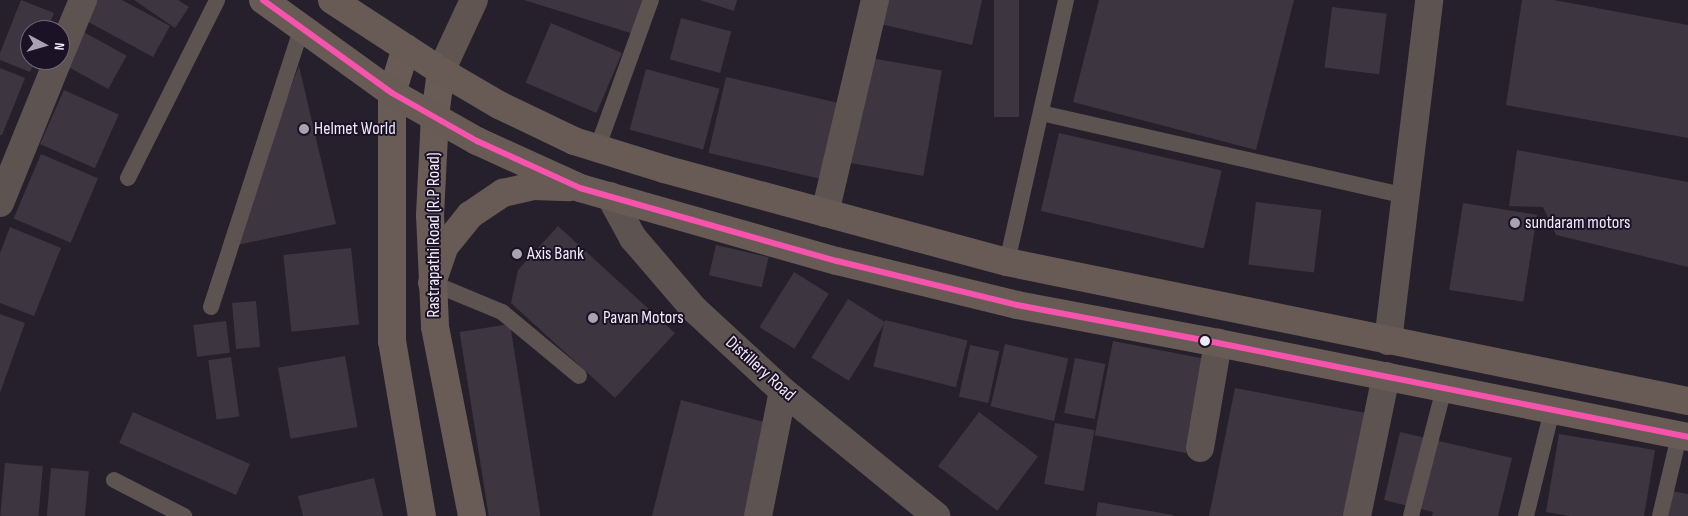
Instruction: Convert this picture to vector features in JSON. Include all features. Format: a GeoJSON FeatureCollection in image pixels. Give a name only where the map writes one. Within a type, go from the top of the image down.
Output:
{"type":"FeatureCollection","features":[{"type":"Feature","properties":{"kind":"highway"},"geometry":{"type":"LineString","coordinates":[[262,0],[392,93],[476,141],[580,188],[838,261],[1008,303],[1683,436]]}},
{"type":"Feature","properties":{"kind":"highway"},"geometry":{"type":"LineString","coordinates":[[332,0],[441,71],[499,106],[574,142],[1007,262],[1688,401]]}},
{"type":"Feature","properties":{"kind":"highway"},"geometry":{"type":"LineString","coordinates":[[432,283],[446,246],[470,215],[503,193],[534,186],[580,188]]}},
{"type":"Feature","properties":{"kind":"main road"},"geometry":{"type":"LineString","coordinates":[[441,71],[474,0]]}},
{"type":"Feature","properties":{"kind":"main road"},"geometry":{"type":"LineString","coordinates":[[406,48],[392,93],[392,341],[422,516]]}},
{"type":"Feature","properties":{"kind":"main road","name":"Rastrapathi Road (R.P Road)"},"geometry":{"type":"LineString","coordinates":[[441,71],[435,116],[430,215],[435,328],[472,516]]}},
{"type":"Feature","properties":{"kind":"street"},"geometry":{"type":"LineString","coordinates":[[70,31],[83,0]]}},
{"type":"Feature","properties":{"kind":"street"},"geometry":{"type":"LineString","coordinates":[[825,212],[875,0]]}},
{"type":"Feature","properties":{"kind":"street"},"geometry":{"type":"LineString","coordinates":[[1388,341],[1429,0]]}},
{"type":"Feature","properties":{"kind":"street"},"geometry":{"type":"LineString","coordinates":[[0,203],[54,70]]}},
{"type":"Feature","properties":{"kind":"street","name":"Distillery Road"},"geometry":{"type":"LineString","coordinates":[[610,196],[633,238],[694,309],[783,391],[936,516]]}},
{"type":"Feature","properties":{"kind":"street"},"geometry":{"type":"LineString","coordinates":[[1200,448],[1218,343]]}},
{"type":"Feature","properties":{"kind":"street"},"geometry":{"type":"LineString","coordinates":[[1358,516],[1386,376]]}},
{"type":"Feature","properties":{"kind":"street"},"geometry":{"type":"LineString","coordinates":[[758,516],[783,391]]}},
{"type":"Feature","properties":{"kind":"lane"},"geometry":{"type":"LineString","coordinates":[[128,178],[217,0]]}},
{"type":"Feature","properties":{"kind":"lane"},"geometry":{"type":"LineString","coordinates":[[597,148],[651,0]]}},
{"type":"Feature","properties":{"kind":"lane"},"geometry":{"type":"LineString","coordinates":[[1007,262],[1066,0]]}},
{"type":"Feature","properties":{"kind":"lane"},"geometry":{"type":"LineString","coordinates":[[212,306],[302,27]]}},
{"type":"Feature","properties":{"kind":"lane"},"geometry":{"type":"LineString","coordinates":[[1041,113],[1406,196]]}},
{"type":"Feature","properties":{"kind":"lane"},"geometry":{"type":"LineString","coordinates":[[432,283],[502,312],[579,376]]}},
{"type":"Feature","properties":{"kind":"lane"},"geometry":{"type":"LineString","coordinates":[[1411,516],[1444,388]]}},
{"type":"Feature","properties":{"kind":"lane"},"geometry":{"type":"LineString","coordinates":[[1526,516],[1552,410]]}},
{"type":"Feature","properties":{"kind":"lane"},"geometry":{"type":"LineString","coordinates":[[1660,516],[1683,436]]}},
{"type":"Feature","properties":{"kind":"lane"},"geometry":{"type":"LineString","coordinates":[[114,480],[184,516]]}},
{"type":"Feature","properties":{"kind":"building"},"geometry":{"type":"Polygon","coordinates":[[[21,0],[54,13],[51,20],[20,20],[20,68],[0,60],[0,53],[21,0]]]}},
{"type":"Feature","properties":{"kind":"building"},"geometry":{"type":"Polygon","coordinates":[[[90,0],[122,0],[170,26],[153,57],[81,18],[90,0]]]}},
{"type":"Feature","properties":{"kind":"building"},"geometry":{"type":"Polygon","coordinates":[[[134,0],[178,0],[189,7],[175,28],[134,0]]]}},
{"type":"Feature","properties":{"kind":"building"},"geometry":{"type":"Polygon","coordinates":[[[524,0],[648,0],[637,35],[524,0]]]}},
{"type":"Feature","properties":{"kind":"building"},"geometry":{"type":"Polygon","coordinates":[[[700,0],[737,0],[734,11],[700,0]]]}},
{"type":"Feature","properties":{"kind":"building"},"geometry":{"type":"Polygon","coordinates":[[[886,0],[982,0],[972,45],[880,24],[886,0]]]}},
{"type":"Feature","properties":{"kind":"building"},"geometry":{"type":"Polygon","coordinates":[[[994,0],[1019,0],[1019,117],[994,117],[994,0]]]}},
{"type":"Feature","properties":{"kind":"building"},"geometry":{"type":"Polygon","coordinates":[[[1099,0],[1294,0],[1256,150],[1073,102],[1099,0]]]}},
{"type":"Feature","properties":{"kind":"building"},"geometry":{"type":"Polygon","coordinates":[[[1522,0],[1554,0],[1688,25],[1688,138],[1506,105],[1522,0]]]}},
{"type":"Feature","properties":{"kind":"building"},"geometry":{"type":"Polygon","coordinates":[[[1332,7],[1387,14],[1379,74],[1325,68],[1332,7]]]}},
{"type":"Feature","properties":{"kind":"building"},"geometry":{"type":"Polygon","coordinates":[[[681,18],[731,31],[720,73],[670,60],[681,18]]]}},
{"type":"Feature","properties":{"kind":"building"},"geometry":{"type":"Polygon","coordinates":[[[551,23],[622,53],[596,113],[526,83],[551,23]]]}},
{"type":"Feature","properties":{"kind":"building"},"geometry":{"type":"Polygon","coordinates":[[[82,31],[127,56],[108,89],[70,68],[70,53],[82,31]]]}},
{"type":"Feature","properties":{"kind":"building"},"geometry":{"type":"Polygon","coordinates":[[[865,57],[942,71],[923,176],[846,162],[865,57]]]}},
{"type":"Feature","properties":{"kind":"building"},"geometry":{"type":"Polygon","coordinates":[[[299,66],[336,224],[237,245],[270,142],[299,66]]]}},
{"type":"Feature","properties":{"kind":"building"},"geometry":{"type":"Polygon","coordinates":[[[0,68],[25,78],[2,135],[0,135],[0,68]]]}},
{"type":"Feature","properties":{"kind":"building"},"geometry":{"type":"Polygon","coordinates":[[[646,69],[719,89],[703,150],[630,130],[646,69]]]}},
{"type":"Feature","properties":{"kind":"building"},"geometry":{"type":"Polygon","coordinates":[[[726,77],[844,104],[826,180],[708,153],[726,77]]]}},
{"type":"Feature","properties":{"kind":"building"},"geometry":{"type":"Polygon","coordinates":[[[64,90],[119,114],[95,168],[40,144],[64,90]]]}},
{"type":"Feature","properties":{"kind":"building"},"geometry":{"type":"Polygon","coordinates":[[[1059,133],[1222,171],[1204,249],[1041,211],[1059,133]]]}},
{"type":"Feature","properties":{"kind":"building"},"geometry":{"type":"Polygon","coordinates":[[[1517,150],[1688,182],[1688,267],[1556,235],[1543,207],[1509,206],[1517,150]]]}},
{"type":"Feature","properties":{"kind":"building"},"geometry":{"type":"Polygon","coordinates":[[[41,154],[98,178],[71,243],[14,218],[41,154]]]}},
{"type":"Feature","properties":{"kind":"building"},"geometry":{"type":"Polygon","coordinates":[[[1256,202],[1322,210],[1314,273],[1248,265],[1256,202]]]}},
{"type":"Feature","properties":{"kind":"building"},"geometry":{"type":"Polygon","coordinates":[[[1463,203],[1537,215],[1523,302],[1449,290],[1463,203]]]}},
{"type":"Feature","properties":{"kind":"building","name":"Pavan Motors"},"geometry":{"type":"Polygon","coordinates":[[[558,226],[675,333],[615,398],[511,303],[518,270],[558,226]]]}},
{"type":"Feature","properties":{"kind":"building"},"geometry":{"type":"Polygon","coordinates":[[[10,227],[61,248],[34,316],[0,303],[0,253],[10,227]]]}},
{"type":"Feature","properties":{"kind":"building"},"geometry":{"type":"Polygon","coordinates":[[[716,245],[769,257],[762,287],[709,275],[716,245]]]}},
{"type":"Feature","properties":{"kind":"building"},"geometry":{"type":"Polygon","coordinates":[[[351,248],[359,325],[291,332],[283,255],[351,248]]]}},
{"type":"Feature","properties":{"kind":"building"},"geometry":{"type":"Polygon","coordinates":[[[794,272],[829,294],[794,349],[760,327],[794,272]]]}},
{"type":"Feature","properties":{"kind":"building"},"geometry":{"type":"Polygon","coordinates":[[[848,299],[885,322],[849,381],[811,358],[848,299]]]}},
{"type":"Feature","properties":{"kind":"building"},"geometry":{"type":"Polygon","coordinates":[[[256,301],[260,347],[236,349],[232,303],[256,301]]]}},
{"type":"Feature","properties":{"kind":"building"},"geometry":{"type":"Polygon","coordinates":[[[0,314],[25,323],[0,393],[0,314]]]}},
{"type":"Feature","properties":{"kind":"building"},"geometry":{"type":"Polygon","coordinates":[[[885,320],[967,341],[956,387],[873,367],[885,320]]]}},
{"type":"Feature","properties":{"kind":"building"},"geometry":{"type":"Polygon","coordinates":[[[226,321],[230,353],[197,357],[193,325],[226,321]]]}},
{"type":"Feature","properties":{"kind":"building"},"geometry":{"type":"Polygon","coordinates":[[[510,324],[540,516],[489,516],[460,332],[510,324]]]}},
{"type":"Feature","properties":{"kind":"building"},"geometry":{"type":"Polygon","coordinates":[[[1113,341],[1204,359],[1186,453],[1095,435],[1113,341]]]}},
{"type":"Feature","properties":{"kind":"building"},"geometry":{"type":"Polygon","coordinates":[[[1005,344],[1068,359],[1054,421],[991,406],[1005,344]]]}},
{"type":"Feature","properties":{"kind":"building"},"geometry":{"type":"Polygon","coordinates":[[[970,345],[999,351],[988,403],[959,397],[970,345]]]}},
{"type":"Feature","properties":{"kind":"building"},"geometry":{"type":"Polygon","coordinates":[[[345,356],[358,427],[291,439],[278,368],[345,356]]]}},
{"type":"Feature","properties":{"kind":"building"},"geometry":{"type":"Polygon","coordinates":[[[231,357],[239,416],[217,420],[208,360],[231,357]]]}},
{"type":"Feature","properties":{"kind":"building"},"geometry":{"type":"Polygon","coordinates":[[[1075,358],[1105,364],[1095,419],[1064,413],[1075,358]]]}},
{"type":"Feature","properties":{"kind":"building"},"geometry":{"type":"Polygon","coordinates":[[[1235,388],[1371,414],[1351,516],[1209,516],[1235,388]]]}},
{"type":"Feature","properties":{"kind":"building"},"geometry":{"type":"Polygon","coordinates":[[[681,400],[768,423],[744,516],[652,516],[681,400]]]}},
{"type":"Feature","properties":{"kind":"building"},"geometry":{"type":"Polygon","coordinates":[[[133,412],[250,464],[236,495],[119,443],[133,412]]]}},
{"type":"Feature","properties":{"kind":"building"},"geometry":{"type":"Polygon","coordinates":[[[979,412],[1038,457],[997,511],[938,466],[979,412]]]}},
{"type":"Feature","properties":{"kind":"building"},"geometry":{"type":"Polygon","coordinates":[[[1055,423],[1094,430],[1084,491],[1044,484],[1055,423]]]}},
{"type":"Feature","properties":{"kind":"building"},"geometry":{"type":"Polygon","coordinates":[[[1400,432],[1512,458],[1498,516],[1432,516],[1433,512],[1384,500],[1400,432]]]}},
{"type":"Feature","properties":{"kind":"building"},"geometry":{"type":"Polygon","coordinates":[[[1559,434],[1655,450],[1644,516],[1570,516],[1546,512],[1559,434]]]}},
{"type":"Feature","properties":{"kind":"building"},"geometry":{"type":"Polygon","coordinates":[[[5,463],[43,466],[39,516],[0,516],[5,463]]]}},
{"type":"Feature","properties":{"kind":"building"},"geometry":{"type":"Polygon","coordinates":[[[51,468],[89,471],[85,516],[47,516],[51,468]]]}},
{"type":"Feature","properties":{"kind":"building"},"geometry":{"type":"Polygon","coordinates":[[[374,478],[383,516],[303,516],[298,496],[374,478]]]}},
{"type":"Feature","properties":{"kind":"building"},"geometry":{"type":"Polygon","coordinates":[[[1671,491],[1688,494],[1688,516],[1665,516],[1671,491]]]}},
{"type":"Feature","properties":{"kind":"building"},"geometry":{"type":"Polygon","coordinates":[[[1098,502],[1173,515],[1173,516],[1096,516],[1098,502]]]}},
{"type":"Feature","properties":{"kind":"transit line"},"geometry":{"type":"LineString","coordinates":[[263,0],[392,93],[477,141],[580,188],[837,261],[1017,305],[1218,343],[1688,437]]}},
{"type":"Feature","properties":{"kind":"place","name":"Helmet World"},"geometry":{"type":"Point","coordinates":[304,129]}},
{"type":"Feature","properties":{"kind":"place","name":"sundaram motors"},"geometry":{"type":"Point","coordinates":[1515,223]}},
{"type":"Feature","properties":{"kind":"place","name":"Axis Bank"},"geometry":{"type":"Point","coordinates":[517,254]}},
{"type":"Feature","properties":{"kind":"place","name":"Pavan Motors"},"geometry":{"type":"Point","coordinates":[593,318]}}]}
